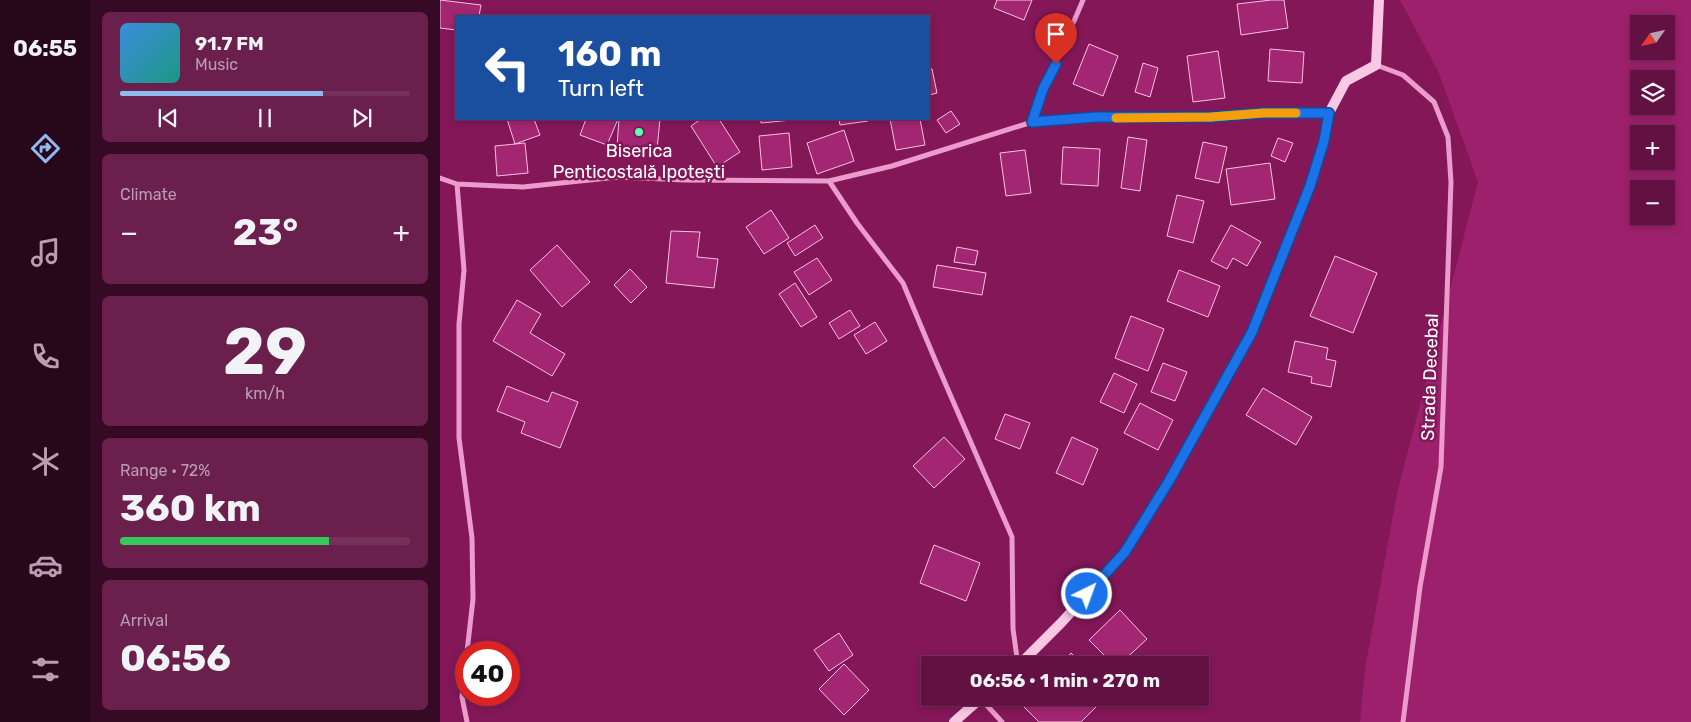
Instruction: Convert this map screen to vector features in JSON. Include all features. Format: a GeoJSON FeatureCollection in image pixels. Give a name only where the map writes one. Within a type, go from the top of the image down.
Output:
{"type":"FeatureCollection","features":[{"type":"Feature","properties":{"kind":"street"},"geometry":{"type":"LineString","coordinates":[[1032,122],[1043,89],[1062,51],[1083,0]]}},
{"type":"Feature","properties":{"kind":"street"},"geometry":{"type":"LineString","coordinates":[[1027,656],[1062,622],[1125,552],[1169,481],[1252,332],[1310,186],[1324,141],[1329,113],[1346,81],[1376,65],[1379,0]]}},
{"type":"Feature","properties":{"kind":"street","name":"Strada Decebal"},"geometry":{"type":"LineString","coordinates":[[1376,65],[1403,75],[1434,102],[1448,138],[1451,182],[1441,467],[1420,587],[1403,722]]}},
{"type":"Feature","properties":{"kind":"street"},"geometry":{"type":"LineString","coordinates":[[440,178],[457,184],[523,187],[618,177],[686,180],[829,181],[892,166],[1032,122],[1096,117],[1211,117],[1263,113],[1329,113]]}},
{"type":"Feature","properties":{"kind":"street"},"geometry":{"type":"LineString","coordinates":[[829,181],[857,223],[903,282],[1012,536],[1013,629],[1017,656]]}},
{"type":"Feature","properties":{"kind":"street"},"geometry":{"type":"LineString","coordinates":[[457,184],[464,270],[459,324],[458,438],[472,538],[473,599],[468,641]]}},
{"type":"Feature","properties":{"kind":"street"},"geometry":{"type":"LineString","coordinates":[[464,706],[468,722]]}},
{"type":"Feature","properties":{"kind":"street"},"geometry":{"type":"LineString","coordinates":[[954,722],[972,706]]}},
{"type":"Feature","properties":{"kind":"street"},"geometry":{"type":"LineString","coordinates":[[988,706],[1002,722]]}},
{"type":"Feature","properties":{"kind":"shaded area"},"geometry":{"type":"Polygon","coordinates":[[[1400,0],[1691,0],[1691,722],[1360,722],[1365,669],[1397,493],[1478,182],[1438,71],[1400,0]]]}},
{"type":"Feature","properties":{"kind":"building"},"geometry":{"type":"Polygon","coordinates":[[[440,0],[481,5],[479,15],[455,15],[455,30],[440,28],[440,0]]]}},
{"type":"Feature","properties":{"kind":"building"},"geometry":{"type":"Polygon","coordinates":[[[997,0],[1032,0],[1024,20],[994,8],[997,0]]]}},
{"type":"Feature","properties":{"kind":"building"},"geometry":{"type":"Polygon","coordinates":[[[1284,0],[1288,28],[1241,35],[1237,4],[1284,0]]]}},
{"type":"Feature","properties":{"kind":"building"},"geometry":{"type":"Polygon","coordinates":[[[1089,44],[1118,56],[1103,96],[1073,84],[1089,44]]]}},
{"type":"Feature","properties":{"kind":"building"},"geometry":{"type":"Polygon","coordinates":[[[1270,49],[1304,52],[1302,83],[1268,81],[1270,49]]]}},
{"type":"Feature","properties":{"kind":"building"},"geometry":{"type":"Polygon","coordinates":[[[1218,51],[1225,98],[1193,102],[1187,56],[1218,51]]]}},
{"type":"Feature","properties":{"kind":"building"},"geometry":{"type":"Polygon","coordinates":[[[1143,63],[1158,68],[1150,97],[1135,92],[1143,63]]]}},
{"type":"Feature","properties":{"kind":"building"},"geometry":{"type":"Polygon","coordinates":[[[930,69],[932,69],[937,93],[930,95],[930,69]]]}},
{"type":"Feature","properties":{"kind":"building"},"geometry":{"type":"Polygon","coordinates":[[[951,111],[960,124],[946,133],[937,120],[951,111]]]}},
{"type":"Feature","properties":{"kind":"building"},"geometry":{"type":"Polygon","coordinates":[[[507,120],[534,120],[540,135],[515,144],[507,120]]]}},
{"type":"Feature","properties":{"kind":"building"},"geometry":{"type":"Polygon","coordinates":[[[586,120],[618,120],[607,145],[580,135],[586,120]]]}},
{"type":"Feature","properties":{"kind":"building","name":"Biserica Penticostală Ipotești"},"geometry":{"type":"Polygon","coordinates":[[[619,120],[660,120],[657,150],[617,146],[619,120]]]}},
{"type":"Feature","properties":{"kind":"building"},"geometry":{"type":"Polygon","coordinates":[[[700,120],[720,120],[740,152],[717,167],[691,126],[700,120]]]}},
{"type":"Feature","properties":{"kind":"building"},"geometry":{"type":"Polygon","coordinates":[[[761,120],[792,120],[761,123],[761,120]]]}},
{"type":"Feature","properties":{"kind":"building"},"geometry":{"type":"Polygon","coordinates":[[[839,120],[868,121],[840,125],[839,120]]]}},
{"type":"Feature","properties":{"kind":"building"},"geometry":{"type":"Polygon","coordinates":[[[890,120],[920,120],[925,145],[896,150],[890,120]]]}},
{"type":"Feature","properties":{"kind":"building"},"geometry":{"type":"Polygon","coordinates":[[[844,130],[854,161],[817,174],[807,143],[844,130]]]}},
{"type":"Feature","properties":{"kind":"building"},"geometry":{"type":"Polygon","coordinates":[[[789,133],[792,167],[762,170],[759,136],[789,133]]]}},
{"type":"Feature","properties":{"kind":"building"},"geometry":{"type":"Polygon","coordinates":[[[1128,137],[1147,140],[1140,191],[1121,188],[1128,137]]]}},
{"type":"Feature","properties":{"kind":"building"},"geometry":{"type":"Polygon","coordinates":[[[1278,138],[1293,143],[1285,162],[1271,156],[1278,138]]]}},
{"type":"Feature","properties":{"kind":"building"},"geometry":{"type":"Polygon","coordinates":[[[1203,142],[1227,147],[1219,183],[1195,178],[1203,142]]]}},
{"type":"Feature","properties":{"kind":"building"},"geometry":{"type":"Polygon","coordinates":[[[525,143],[528,173],[497,176],[495,146],[525,143]]]}},
{"type":"Feature","properties":{"kind":"building"},"geometry":{"type":"Polygon","coordinates":[[[1063,147],[1100,149],[1098,186],[1061,184],[1063,147]]]}},
{"type":"Feature","properties":{"kind":"building"},"geometry":{"type":"Polygon","coordinates":[[[1025,150],[1031,193],[1006,196],[1000,153],[1025,150]]]}},
{"type":"Feature","properties":{"kind":"building"},"geometry":{"type":"Polygon","coordinates":[[[1270,163],[1275,199],[1231,205],[1226,169],[1270,163]]]}},
{"type":"Feature","properties":{"kind":"building"},"geometry":{"type":"Polygon","coordinates":[[[1177,195],[1204,201],[1193,243],[1167,236],[1177,195]]]}},
{"type":"Feature","properties":{"kind":"building"},"geometry":{"type":"Polygon","coordinates":[[[771,210],[789,238],[764,254],[746,227],[771,210]]]}},
{"type":"Feature","properties":{"kind":"building"},"geometry":{"type":"Polygon","coordinates":[[[815,225],[823,238],[795,256],[787,243],[815,225]]]}},
{"type":"Feature","properties":{"kind":"building"},"geometry":{"type":"Polygon","coordinates":[[[1231,225],[1261,242],[1247,266],[1233,258],[1227,269],[1211,261],[1231,225]]]}},
{"type":"Feature","properties":{"kind":"building"},"geometry":{"type":"Polygon","coordinates":[[[671,231],[700,232],[697,257],[718,259],[714,288],[666,283],[671,231]]]}},
{"type":"Feature","properties":{"kind":"building"},"geometry":{"type":"Polygon","coordinates":[[[557,245],[590,282],[562,307],[530,270],[557,245]]]}},
{"type":"Feature","properties":{"kind":"building"},"geometry":{"type":"Polygon","coordinates":[[[957,247],[978,251],[975,265],[954,262],[957,247]]]}},
{"type":"Feature","properties":{"kind":"building"},"geometry":{"type":"Polygon","coordinates":[[[1335,256],[1377,273],[1353,333],[1310,316],[1335,256]]]}},
{"type":"Feature","properties":{"kind":"building"},"geometry":{"type":"Polygon","coordinates":[[[817,258],[832,280],[809,295],[794,272],[817,258]]]}},
{"type":"Feature","properties":{"kind":"building"},"geometry":{"type":"Polygon","coordinates":[[[937,265],[986,273],[982,295],[933,287],[937,265]]]}},
{"type":"Feature","properties":{"kind":"building"},"geometry":{"type":"Polygon","coordinates":[[[630,269],[647,287],[631,303],[614,285],[630,269]]]}},
{"type":"Feature","properties":{"kind":"building"},"geometry":{"type":"Polygon","coordinates":[[[1179,270],[1220,286],[1208,317],[1167,301],[1179,270]]]}},
{"type":"Feature","properties":{"kind":"building"},"geometry":{"type":"Polygon","coordinates":[[[795,283],[817,317],[801,327],[779,294],[795,283]]]}},
{"type":"Feature","properties":{"kind":"building"},"geometry":{"type":"Polygon","coordinates":[[[517,300],[541,314],[530,333],[565,354],[552,376],[493,341],[517,300]]]}},
{"type":"Feature","properties":{"kind":"building"},"geometry":{"type":"Polygon","coordinates":[[[850,310],[860,326],[839,339],[829,323],[850,310]]]}},
{"type":"Feature","properties":{"kind":"building"},"geometry":{"type":"Polygon","coordinates":[[[1131,316],[1164,329],[1148,371],[1115,358],[1131,316]]]}},
{"type":"Feature","properties":{"kind":"building"},"geometry":{"type":"Polygon","coordinates":[[[875,322],[887,341],[866,354],[854,335],[875,322]]]}},
{"type":"Feature","properties":{"kind":"building"},"geometry":{"type":"Polygon","coordinates":[[[1295,341],[1328,348],[1326,359],[1336,361],[1331,387],[1311,383],[1312,377],[1288,372],[1295,341]]]}},
{"type":"Feature","properties":{"kind":"building"},"geometry":{"type":"Polygon","coordinates":[[[1163,363],[1187,372],[1175,401],[1151,392],[1163,363]]]}},
{"type":"Feature","properties":{"kind":"building"},"geometry":{"type":"Polygon","coordinates":[[[1114,373],[1137,384],[1124,413],[1100,402],[1114,373]]]}},
{"type":"Feature","properties":{"kind":"building"},"geometry":{"type":"Polygon","coordinates":[[[507,386],[548,402],[552,392],[578,402],[560,448],[521,433],[525,422],[497,411],[507,386]]]}},
{"type":"Feature","properties":{"kind":"building"},"geometry":{"type":"Polygon","coordinates":[[[1263,388],[1312,417],[1296,445],[1246,415],[1263,388]]]}},
{"type":"Feature","properties":{"kind":"building"},"geometry":{"type":"Polygon","coordinates":[[[1140,403],[1173,420],[1158,450],[1124,433],[1140,403]]]}},
{"type":"Feature","properties":{"kind":"building"},"geometry":{"type":"Polygon","coordinates":[[[1005,414],[1030,423],[1020,449],[995,439],[1005,414]]]}},
{"type":"Feature","properties":{"kind":"building"},"geometry":{"type":"Polygon","coordinates":[[[944,437],[965,459],[934,488],[913,466],[944,437]]]}},
{"type":"Feature","properties":{"kind":"building"},"geometry":{"type":"Polygon","coordinates":[[[1072,437],[1098,449],[1083,485],[1056,473],[1072,437]]]}},
{"type":"Feature","properties":{"kind":"building"},"geometry":{"type":"Polygon","coordinates":[[[934,545],[980,563],[966,601],[920,583],[934,545]]]}},
{"type":"Feature","properties":{"kind":"building"},"geometry":{"type":"Polygon","coordinates":[[[1120,610],[1147,639],[1129,656],[1105,656],[1089,640],[1120,610]]]}},
{"type":"Feature","properties":{"kind":"building"},"geometry":{"type":"Polygon","coordinates":[[[839,633],[853,655],[829,671],[814,650],[839,633]]]}},
{"type":"Feature","properties":{"kind":"building"},"geometry":{"type":"Polygon","coordinates":[[[844,664],[869,690],[844,715],[819,689],[844,664]]]}},
{"type":"Feature","properties":{"kind":"building"},"geometry":{"type":"Polygon","coordinates":[[[1023,706],[1097,706],[1081,722],[1039,722],[1023,706]]]}},
{"type":"Feature","properties":{"kind":"slow traffic"},"geometry":{"type":"LineString","coordinates":[[1116,118],[1211,117],[1263,113],[1296,113]]}},
{"type":"Feature","properties":{"kind":"place","name":"Biserica Penticostală Ipotești"},"geometry":{"type":"Point","coordinates":[639,132]}},
{"type":"Feature","properties":{"kind":"route"},"geometry":{"type":"LineString","coordinates":[[1056,64],[1043,89],[1032,122],[1096,117],[1211,117],[1263,113],[1329,113],[1324,141],[1310,186],[1252,332],[1169,481],[1125,552],[1087,594]]}}]}
